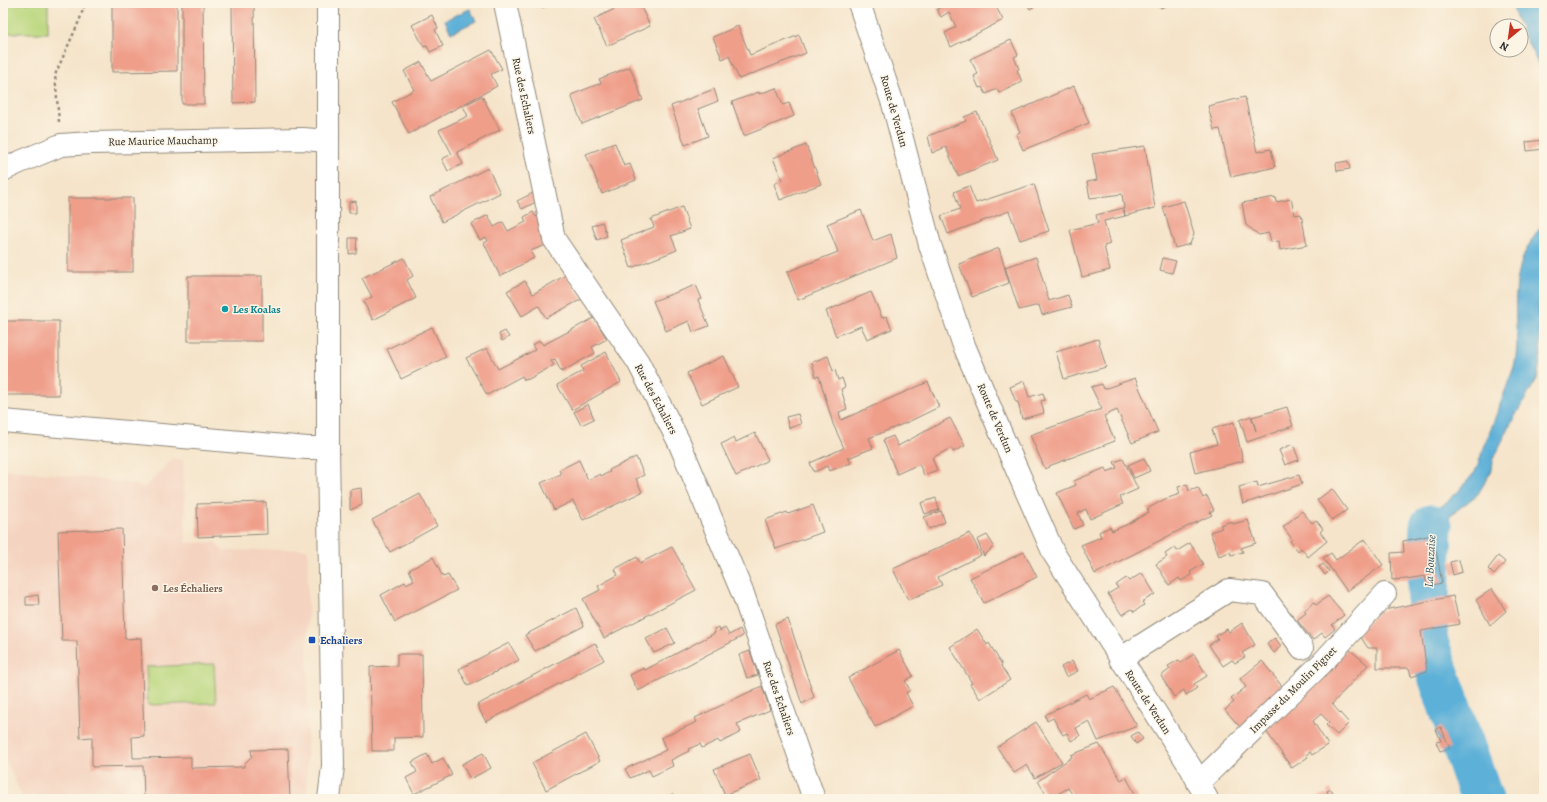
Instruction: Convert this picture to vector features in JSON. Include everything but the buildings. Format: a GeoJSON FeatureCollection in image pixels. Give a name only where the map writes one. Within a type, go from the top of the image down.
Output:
{"type":"FeatureCollection","features":[{"type":"Feature","properties":{"kind":"street"},"geometry":{"type":"LineString","coordinates":[[328,3],[328,448],[333,766],[329,799]]}},
{"type":"Feature","properties":{"kind":"street","name":"Rue des Echaliers"},"geometry":{"type":"LineString","coordinates":[[505,3],[554,239],[638,362],[679,442],[743,594],[814,799]]}},
{"type":"Feature","properties":{"kind":"street","name":"Route de Verdun"},"geometry":{"type":"LineString","coordinates":[[860,3],[893,104],[930,245],[963,342],[1005,443],[1054,554],[1191,768],[1203,791]]}},
{"type":"Feature","properties":{"kind":"street","name":"Rue Maurice Mauchamp"},"geometry":{"type":"LineString","coordinates":[[3,170],[61,145],[90,143],[303,139],[328,141]]}},
{"type":"Feature","properties":{"kind":"street"},"geometry":{"type":"LineString","coordinates":[[3,421],[308,448],[328,448]]}},
{"type":"Feature","properties":{"kind":"street"},"geometry":{"type":"LineString","coordinates":[[1120,659],[1229,590],[1262,594],[1302,648]]}},
{"type":"Feature","properties":{"kind":"street","name":"Impasse du Moulin Pignet"},"geometry":{"type":"LineString","coordinates":[[1203,791],[1385,594]]}},
{"type":"Feature","properties":{"kind":"path"},"geometry":{"type":"LineString","coordinates":[[61,145],[55,75],[80,19],[85,3]]}},
{"type":"Feature","properties":{"kind":"shaded area","name":"Les Échaliers"},"geometry":{"type":"Polygon","coordinates":[[[173,458],[183,460],[186,543],[215,542],[223,551],[308,549],[307,799],[23,799],[3,753],[3,469],[116,481],[145,487],[173,458]]]}},
{"type":"Feature","properties":{"kind":"green space"},"geometry":{"type":"Polygon","coordinates":[[[3,3],[48,3],[48,33],[3,33],[3,3]]]}},
{"type":"Feature","properties":{"kind":"green space"},"geometry":{"type":"Polygon","coordinates":[[[214,664],[216,703],[148,705],[146,667],[214,664]]]}},
{"type":"Feature","properties":{"kind":"water"},"geometry":{"type":"Polygon","coordinates":[[[1511,3],[1542,3],[1544,8],[1544,76],[1529,45],[1529,18],[1517,18],[1511,3]]]}},
{"type":"Feature","properties":{"kind":"water"},"geometry":{"type":"Polygon","coordinates":[[[470,9],[476,21],[451,33],[445,20],[470,9]]]}},
{"type":"Feature","properties":{"kind":"water"},"geometry":{"type":"Polygon","coordinates":[[[1544,223],[1544,264],[1538,313],[1541,355],[1537,379],[1511,423],[1493,461],[1492,470],[1478,494],[1439,524],[1433,535],[1420,537],[1430,516],[1457,493],[1475,472],[1514,367],[1517,346],[1516,296],[1520,267],[1529,246],[1544,223]]]}},
{"type":"Feature","properties":{"kind":"water"},"geometry":{"type":"Polygon","coordinates":[[[1436,633],[1444,659],[1463,703],[1496,799],[1474,799],[1425,659],[1422,636],[1436,633]]]}},
{"type":"Feature","properties":{"kind":"waterway","name":"La Bouzaise"},"geometry":{"type":"LineString","coordinates":[[1431,526],[1426,639],[1482,799]]}},
{"type":"Feature","properties":{"kind":"place","name":"Les Koalas"},"geometry":{"type":"Point","coordinates":[225,309]}},
{"type":"Feature","properties":{"kind":"place","name":"Les Échaliers"},"geometry":{"type":"Point","coordinates":[155,588]}},
{"type":"Feature","properties":{"kind":"place","name":"Echaliers"},"geometry":{"type":"Point","coordinates":[312,640]}}]}
